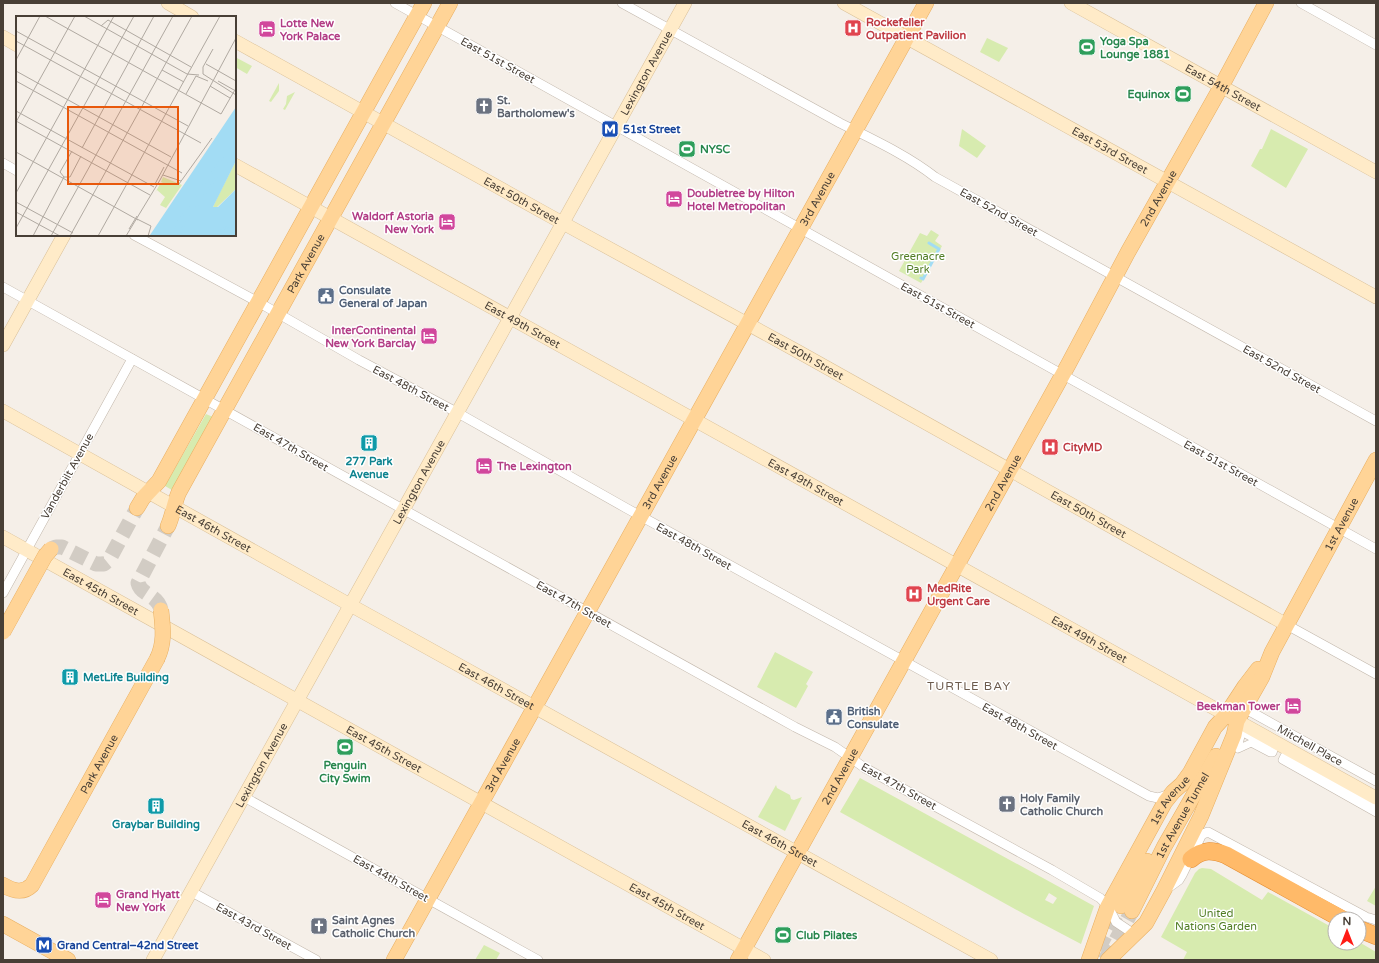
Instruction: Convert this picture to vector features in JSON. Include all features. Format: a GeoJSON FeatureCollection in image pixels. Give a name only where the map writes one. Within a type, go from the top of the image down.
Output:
{"type":"FeatureCollection","features":[{"type":"Feature","properties":{"kind":"highway"},"geometry":{"type":"LineString","coordinates":[[1190,859],[1200,852],[1211,851],[1226,855],[1328,911]]}},
{"type":"Feature","properties":{"kind":"highway"},"geometry":{"type":"LineString","coordinates":[[1367,927],[1376,936]]}},
{"type":"Feature","properties":{"kind":"main road"},"geometry":{"type":"LineString","coordinates":[[168,3],[189,13]]}},
{"type":"Feature","properties":{"kind":"main road","name":"Park Avenue"},"geometry":{"type":"LineString","coordinates":[[168,526],[179,492],[450,3]]}},
{"type":"Feature","properties":{"kind":"main road","name":"Lexington Avenue"},"geometry":{"type":"LineString","coordinates":[[153,960],[458,413],[684,3]]}},
{"type":"Feature","properties":{"kind":"main road","name":"East 53rd Street"},"geometry":{"type":"LineString","coordinates":[[844,3],[1376,297]]}},
{"type":"Feature","properties":{"kind":"main road","name":"3rd Avenue"},"geometry":{"type":"LineString","coordinates":[[394,960],[926,3]]}},
{"type":"Feature","properties":{"kind":"main road","name":"East 54th Street"},"geometry":{"type":"LineString","coordinates":[[1071,3],[1376,172]]}},
{"type":"Feature","properties":{"kind":"main road","name":"2nd Avenue"},"geometry":{"type":"LineString","coordinates":[[741,954],[1063,374],[1115,276],[1221,87],[1266,3]]}},
{"type":"Feature","properties":{"kind":"main road","name":"Park Avenue"},"geometry":{"type":"LineString","coordinates":[[137,508],[143,498],[159,481],[421,9]]}},
{"type":"Feature","properties":{"kind":"main road"},"geometry":{"type":"LineString","coordinates":[[3,38],[16,44]]}},
{"type":"Feature","properties":{"kind":"main road","name":"East 50th Street"},"geometry":{"type":"LineString","coordinates":[[236,42],[1287,625]]}},
{"type":"Feature","properties":{"kind":"main road","name":"East 49th Street"},"geometry":{"type":"LineString","coordinates":[[236,166],[1376,798]]}},
{"type":"Feature","properties":{"kind":"main road"},"geometry":{"type":"LineString","coordinates":[[3,345],[63,236]]}},
{"type":"Feature","properties":{"kind":"main road","name":"East 46th Street"},"geometry":{"type":"LineString","coordinates":[[3,411],[991,960]]}},
{"type":"Feature","properties":{"kind":"main road","name":"1st Avenue"},"geometry":{"type":"LineString","coordinates":[[1108,960],[1146,923],[1164,890],[1201,816],[1234,736],[1237,720],[1262,677],[1272,652],[1376,460]]}},
{"type":"Feature","properties":{"kind":"main road","name":"East 45th Street"},"geometry":{"type":"LineString","coordinates":[[3,537],[481,803],[741,954],[764,960]]}},
{"type":"Feature","properties":{"kind":"main road"},"geometry":{"type":"LineString","coordinates":[[3,632],[45,556],[51,549]]}},
{"type":"Feature","properties":{"kind":"main road","name":"Park Avenue"},"geometry":{"type":"LineString","coordinates":[[3,885],[13,891],[25,890],[32,885],[160,652],[163,636],[161,610]]}},
{"type":"Feature","properties":{"kind":"main road","name":"1st Avenue"},"geometry":{"type":"LineString","coordinates":[[1089,960],[1120,908],[1165,802],[1190,773],[1215,727],[1237,720]]}},
{"type":"Feature","properties":{"kind":"main road","name":"1st Avenue Tunnel"},"geometry":{"type":"LineString","coordinates":[[1120,908],[1164,847],[1237,720]]}},
{"type":"Feature","properties":{"kind":"main road"},"geometry":{"type":"LineString","coordinates":[[3,924],[68,960]]}},
{"type":"Feature","properties":{"kind":"street","name":"East 51st Street"},"geometry":{"type":"LineString","coordinates":[[395,3],[421,9],[437,26],[1376,549]]}},
{"type":"Feature","properties":{"kind":"street","name":"East 52nd Street"},"geometry":{"type":"LineString","coordinates":[[622,3],[919,165],[936,177],[1376,421]]}},
{"type":"Feature","properties":{"kind":"street"},"geometry":{"type":"LineString","coordinates":[[1301,3],[1376,45]]}},
{"type":"Feature","properties":{"kind":"street"},"geometry":{"type":"LineString","coordinates":[[3,163],[16,170]]}},
{"type":"Feature","properties":{"kind":"street","name":"East 48th Street"},"geometry":{"type":"LineString","coordinates":[[136,236],[278,313],[359,360],[458,413],[640,516],[1152,798],[1161,797],[1173,792]]}},
{"type":"Feature","properties":{"kind":"street","name":"East 47th Street"},"geometry":{"type":"LineString","coordinates":[[3,287],[225,409],[403,511],[834,747],[865,768],[1120,908],[1116,922],[1134,934]]}},
{"type":"Feature","properties":{"kind":"street","name":"Vanderbilt Avenue"},"geometry":{"type":"LineString","coordinates":[[3,593],[132,359]]}},
{"type":"Feature","properties":{"kind":"street","name":"East 50th Street"},"geometry":{"type":"LineString","coordinates":[[1287,625],[1376,674]]}},
{"type":"Feature","properties":{"kind":"street"},"geometry":{"type":"LineString","coordinates":[[1237,720],[1245,734],[1274,750],[1272,753],[1251,743],[1238,749],[1237,720]]}},
{"type":"Feature","properties":{"kind":"street","name":"Mitchell Place"},"geometry":{"type":"LineString","coordinates":[[1237,720],[1376,781]]}},
{"type":"Feature","properties":{"kind":"street"},"geometry":{"type":"LineString","coordinates":[[1376,808],[1284,756],[1282,760],[1376,813]]}},
{"type":"Feature","properties":{"kind":"street","name":"East 44th Street"},"geometry":{"type":"LineString","coordinates":[[244,797],[538,960]]}},
{"type":"Feature","properties":{"kind":"street"},"geometry":{"type":"LineString","coordinates":[[1164,890],[1178,880],[1201,836],[1205,833],[1210,833],[1343,911]]}},
{"type":"Feature","properties":{"kind":"street","name":"East 43rd Street"},"geometry":{"type":"LineString","coordinates":[[192,892],[316,960]]}},
{"type":"Feature","properties":{"kind":"green space"},"geometry":{"type":"Polygon","coordinates":[[[987,38],[1008,48],[999,62],[980,52],[987,38]]]}},
{"type":"Feature","properties":{"kind":"green space"},"geometry":{"type":"Polygon","coordinates":[[[236,58],[252,66],[247,74],[236,68],[236,58]]]}},
{"type":"Feature","properties":{"kind":"green space"},"geometry":{"type":"Polygon","coordinates":[[[279,83],[279,91],[271,102],[269,101],[279,83]]]}},
{"type":"Feature","properties":{"kind":"green space"},"geometry":{"type":"Polygon","coordinates":[[[295,92],[285,110],[283,109],[286,104],[287,96],[295,92]]]}},
{"type":"Feature","properties":{"kind":"green space"},"geometry":{"type":"Polygon","coordinates":[[[962,129],[986,146],[977,158],[959,146],[962,129]]]}},
{"type":"Feature","properties":{"kind":"green space"},"geometry":{"type":"Polygon","coordinates":[[[1271,129],[1308,149],[1286,188],[1251,166],[1260,149],[1262,149],[1271,129]]]}},
{"type":"Feature","properties":{"kind":"green space","name":"Greenacre Park"},"geometry":{"type":"Polygon","coordinates":[[[931,230],[939,235],[935,241],[942,246],[921,283],[899,271],[920,233],[927,236],[931,230]]]}},
{"type":"Feature","properties":{"kind":"green space"},"geometry":{"type":"Polygon","coordinates":[[[206,414],[213,417],[172,490],[165,486],[206,414]]]}},
{"type":"Feature","properties":{"kind":"green space"},"geometry":{"type":"Polygon","coordinates":[[[775,652],[813,672],[806,684],[808,686],[796,708],[757,687],[775,652]]]}},
{"type":"Feature","properties":{"kind":"green space"},"geometry":{"type":"Polygon","coordinates":[[[860,778],[1094,906],[1081,944],[1024,914],[840,812],[860,778]],[[1049,893],[1045,900],[1053,904],[1057,898],[1049,893]]]}},
{"type":"Feature","properties":{"kind":"green space"},"geometry":{"type":"Polygon","coordinates":[[[776,785],[777,788],[790,795],[791,799],[794,800],[802,797],[785,831],[758,817],[776,785]]]}},
{"type":"Feature","properties":{"kind":"green space","name":"United Nations Garden"},"geometry":{"type":"Polygon","coordinates":[[[1199,869],[1211,869],[1262,900],[1268,892],[1327,925],[1327,951],[1367,951],[1367,947],[1376,952],[1376,960],[1183,960],[1187,952],[1161,937],[1195,873],[1199,869]]]}},
{"type":"Feature","properties":{"kind":"green space"},"geometry":{"type":"Polygon","coordinates":[[[1376,886],[1376,906],[1367,901],[1376,886]]]}},
{"type":"Feature","properties":{"kind":"green space"},"geometry":{"type":"Polygon","coordinates":[[[484,945],[500,953],[496,960],[475,960],[484,945]]]}},
{"type":"Feature","properties":{"kind":"waterway"},"geometry":{"type":"LineString","coordinates":[[921,278],[923,279],[939,249],[929,243]]}},
{"type":"Feature","properties":{"kind":"tunnel"},"geometry":{"type":"LineString","coordinates":[[51,549],[62,547],[96,564],[104,564],[109,560],[137,508]]}},
{"type":"Feature","properties":{"kind":"tunnel"},"geometry":{"type":"LineString","coordinates":[[161,610],[157,601],[142,590],[138,583],[168,526]]}},
{"type":"Feature","properties":{"kind":"tunnel"},"geometry":{"type":"LineString","coordinates":[[1098,949],[1121,906]]}},
{"type":"Feature","properties":{"kind":"tunnel"},"geometry":{"type":"LineString","coordinates":[[1105,960],[1132,911]]}},
{"type":"Feature","properties":{"kind":"place","name":"Rockefeller Outpatient Pavilion"},"geometry":{"type":"Point","coordinates":[853,28]}},
{"type":"Feature","properties":{"kind":"place","name":"Lotte New York Palace"},"geometry":{"type":"Point","coordinates":[267,29]}},
{"type":"Feature","properties":{"kind":"place","name":"Yoga Spa Lounge 1881"},"geometry":{"type":"Point","coordinates":[1087,47]}},
{"type":"Feature","properties":{"kind":"place","name":"Equinox"},"geometry":{"type":"Point","coordinates":[1183,94]}},
{"type":"Feature","properties":{"kind":"place","name":"St. Bartholomew's"},"geometry":{"type":"Point","coordinates":[484,106]}},
{"type":"Feature","properties":{"kind":"place","name":"51st Street"},"geometry":{"type":"Point","coordinates":[610,129]}},
{"type":"Feature","properties":{"kind":"place","name":"NYSC"},"geometry":{"type":"Point","coordinates":[687,149]}},
{"type":"Feature","properties":{"kind":"place","name":"Doubletree by Hilton Hotel Metropolitan"},"geometry":{"type":"Point","coordinates":[674,199]}},
{"type":"Feature","properties":{"kind":"place","name":"Waldorf Astoria New York"},"geometry":{"type":"Point","coordinates":[447,222]}},
{"type":"Feature","properties":{"kind":"place","name":"Consulate General of Japan"},"geometry":{"type":"Point","coordinates":[326,296]}},
{"type":"Feature","properties":{"kind":"place","name":"InterContinental New York Barclay"},"geometry":{"type":"Point","coordinates":[429,336]}},
{"type":"Feature","properties":{"kind":"place","name":"277 Park Avenue"},"geometry":{"type":"Point","coordinates":[369,443]}},
{"type":"Feature","properties":{"kind":"place","name":"CityMD"},"geometry":{"type":"Point","coordinates":[1050,447]}},
{"type":"Feature","properties":{"kind":"place","name":"The Lexington"},"geometry":{"type":"Point","coordinates":[484,466]}},
{"type":"Feature","properties":{"kind":"place","name":"MedRite Urgent Care"},"geometry":{"type":"Point","coordinates":[914,594]}},
{"type":"Feature","properties":{"kind":"place","name":"MetLife Building"},"geometry":{"type":"Point","coordinates":[70,677]}},
{"type":"Feature","properties":{"kind":"place","name":"Beekman Tower"},"geometry":{"type":"Point","coordinates":[1293,706]}},
{"type":"Feature","properties":{"kind":"place","name":"British Consulate"},"geometry":{"type":"Point","coordinates":[834,717]}},
{"type":"Feature","properties":{"kind":"place","name":"Penguin City Swim"},"geometry":{"type":"Point","coordinates":[345,747]}},
{"type":"Feature","properties":{"kind":"place","name":"Holy Family Catholic Church"},"geometry":{"type":"Point","coordinates":[1007,804]}},
{"type":"Feature","properties":{"kind":"place","name":"Graybar Building"},"geometry":{"type":"Point","coordinates":[156,806]}},
{"type":"Feature","properties":{"kind":"place","name":"Grand Hyatt New York"},"geometry":{"type":"Point","coordinates":[103,900]}},
{"type":"Feature","properties":{"kind":"place","name":"Saint Agnes Catholic Church"},"geometry":{"type":"Point","coordinates":[319,926]}},
{"type":"Feature","properties":{"kind":"place","name":"Club Pilates"},"geometry":{"type":"Point","coordinates":[783,935]}},
{"type":"Feature","properties":{"kind":"place","name":"Grand Central–42nd Street"},"geometry":{"type":"Point","coordinates":[44,945]}},
{"type":"Feature","properties":{"kind":"district","name":"TURTLE BAY"},"geometry":{"type":"Point","coordinates":[969,686]}}]}
